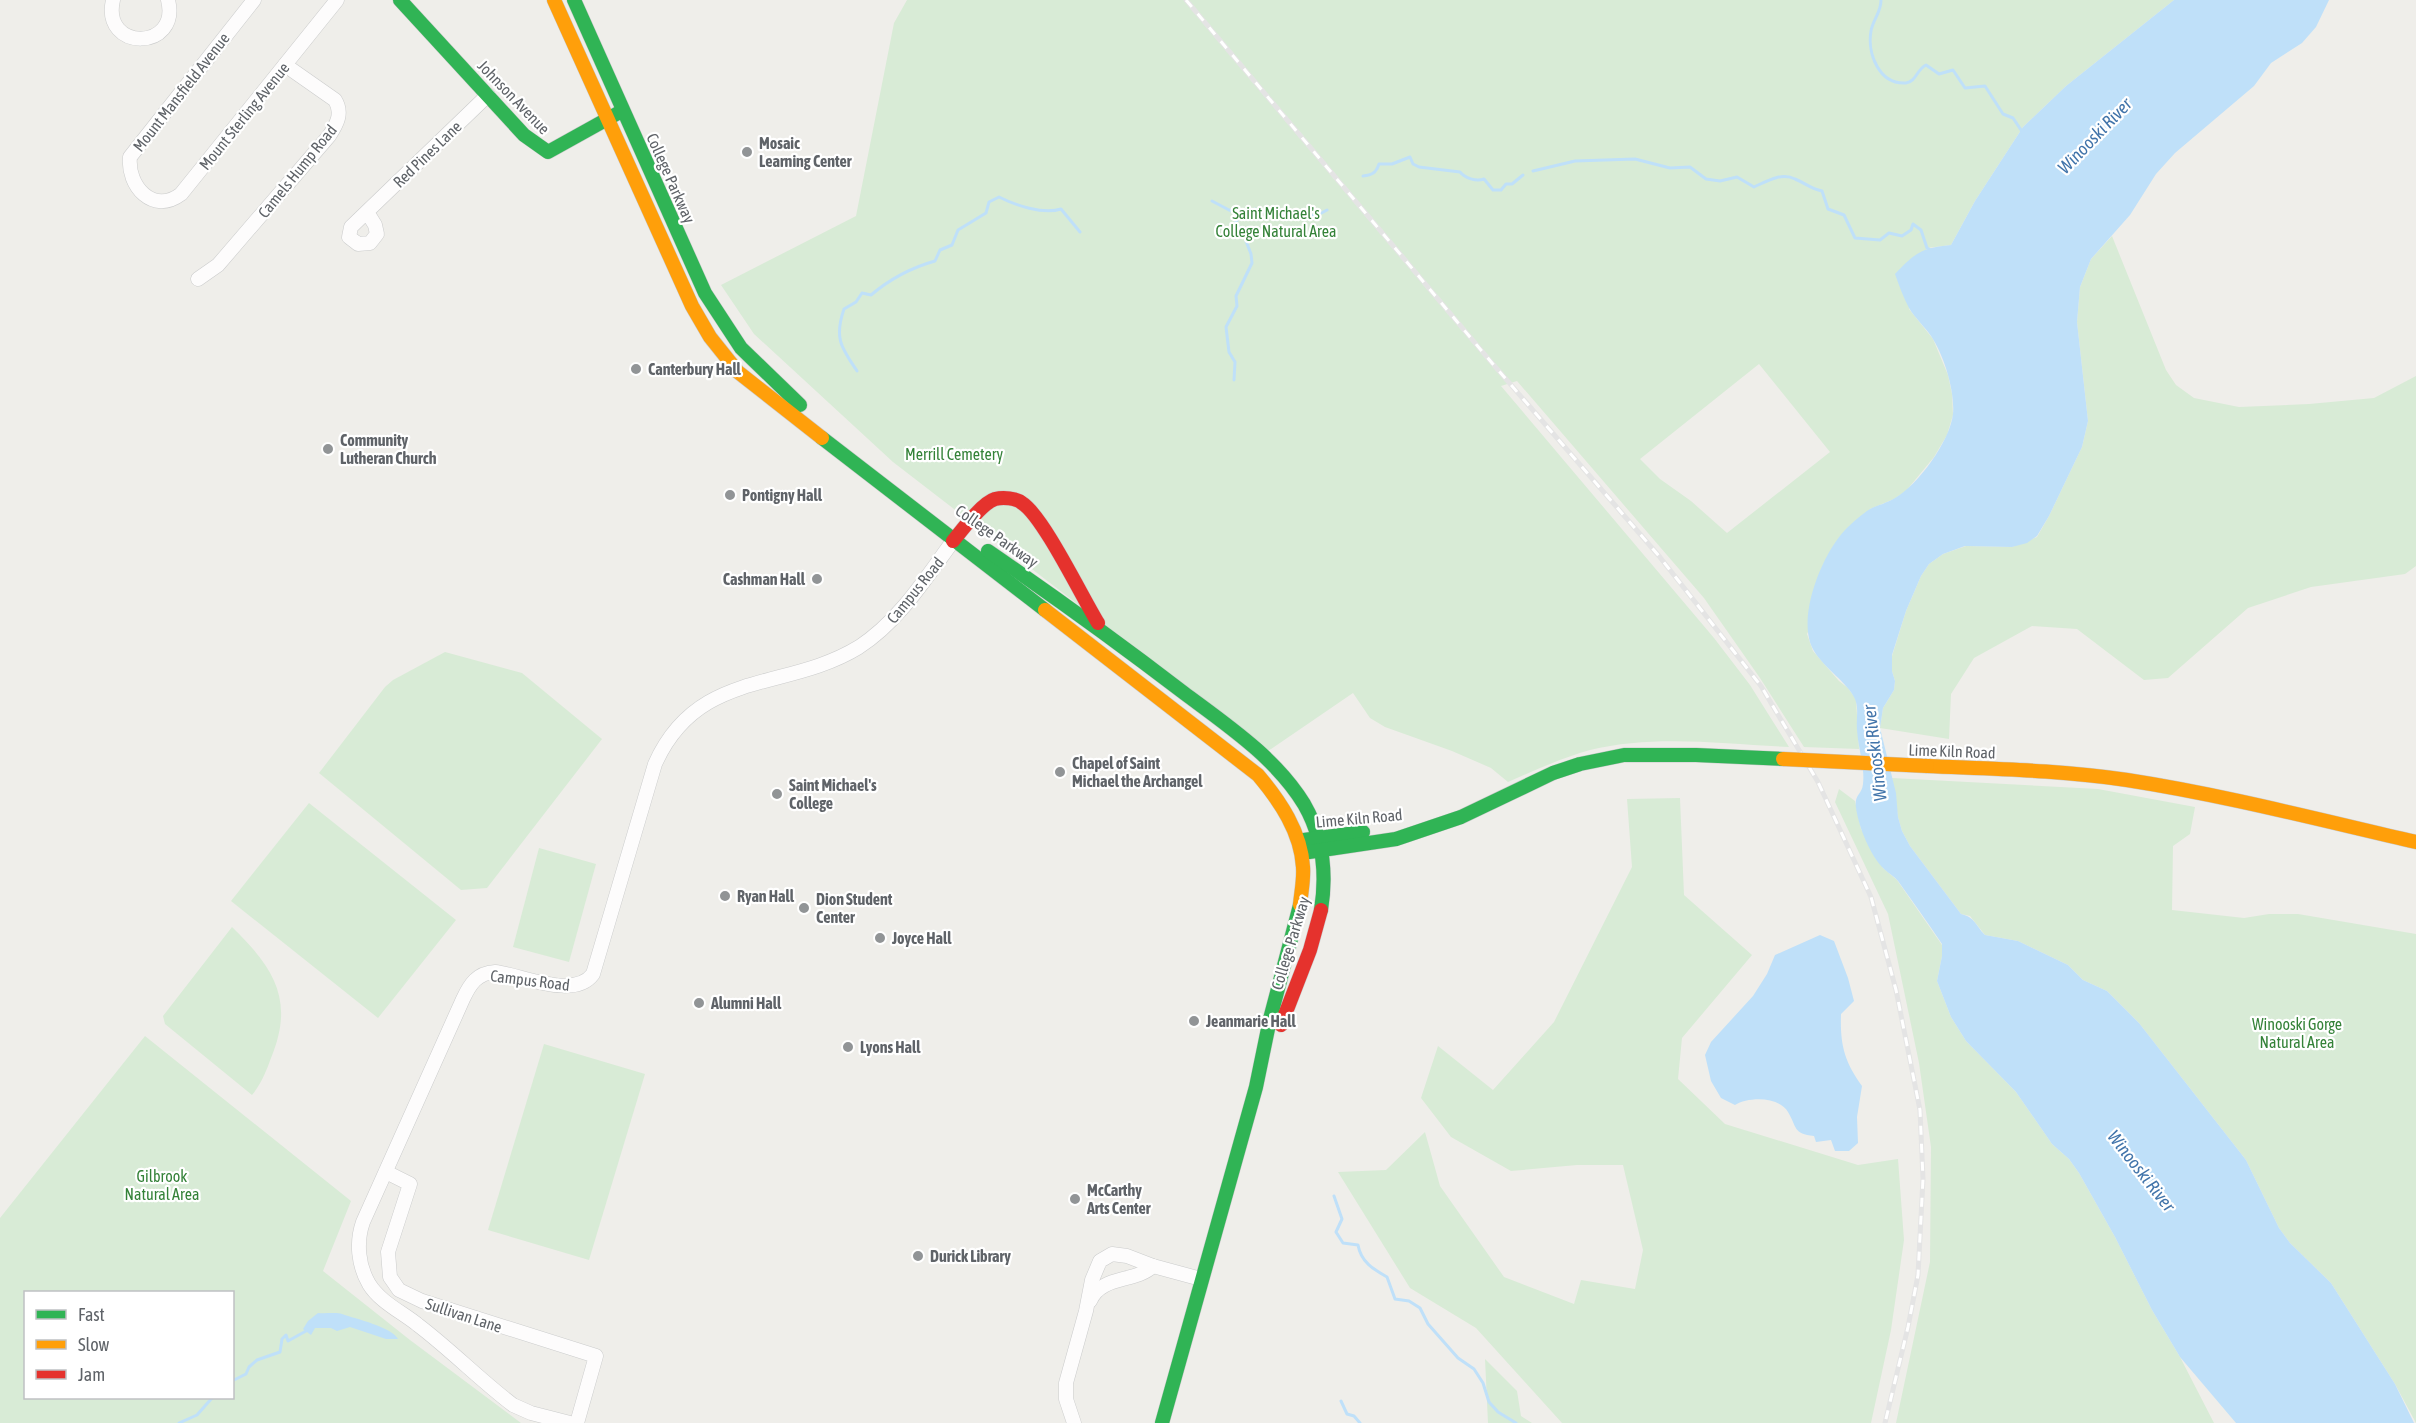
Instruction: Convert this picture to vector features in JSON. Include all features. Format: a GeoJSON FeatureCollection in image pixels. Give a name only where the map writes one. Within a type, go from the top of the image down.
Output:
{"type":"FeatureCollection","features":[{"type":"Feature","properties":{"kind":"main road","name":"Johnson Avenue"},"geometry":{"type":"LineString","coordinates":[[400,0],[534,144],[548,152],[623,110]]}},
{"type":"Feature","properties":{"kind":"main road","name":"College Parkway"},"geometry":{"type":"LineString","coordinates":[[554,0],[692,306],[710,337],[730,362],[763,393],[957,536],[1034,582],[1225,724],[1274,767],[1302,802],[1320,844],[1324,889],[1316,927],[1281,1027],[1256,1087]]}},
{"type":"Feature","properties":{"kind":"main road","name":"College Parkway"},"geometry":{"type":"LineString","coordinates":[[572,0],[705,293],[741,348],[790,397],[1017,589],[1258,775],[1268,784],[1293,824],[1300,847],[1303,878],[1300,905],[1270,1019],[1256,1087],[1162,1423]]}},
{"type":"Feature","properties":{"kind":"main road"},"geometry":{"type":"LineString","coordinates":[[957,536],[986,504],[994,499],[1014,499],[1032,510],[1084,603],[1112,639]]}},
{"type":"Feature","properties":{"kind":"main road"},"geometry":{"type":"LineString","coordinates":[[1017,589],[1034,582],[1050,569],[1056,552]]}},
{"type":"Feature","properties":{"kind":"main road","name":"Lime Kiln Road"},"geometry":{"type":"LineString","coordinates":[[1300,847],[1396,839],[1461,817],[1553,773],[1624,755],[1783,759],[2076,774],[2135,781],[2210,795],[2416,842]]}},
{"type":"Feature","properties":{"kind":"street"},"geometry":{"type":"LineString","coordinates":[[113,0],[112,12],[115,23],[122,33],[133,38],[145,39],[156,35],[165,26],[169,7],[182,0]]}},
{"type":"Feature","properties":{"kind":"street","name":"Mount Mansfield Avenue"},"geometry":{"type":"LineString","coordinates":[[140,190],[134,184],[129,165],[135,148],[254,0]]}},
{"type":"Feature","properties":{"kind":"street","name":"Mount Sterling Avenue"},"geometry":{"type":"LineString","coordinates":[[140,190],[147,196],[164,203],[181,194],[337,0]]}},
{"type":"Feature","properties":{"kind":"street","name":"Camels Hump Road"},"geometry":{"type":"LineString","coordinates":[[198,279],[218,265],[329,136],[338,121],[339,114],[335,100],[285,64]]}},
{"type":"Feature","properties":{"kind":"street","name":"Red Pines Lane"},"geometry":{"type":"LineString","coordinates":[[367,212],[488,95]]}},
{"type":"Feature","properties":{"kind":"street","name":"Campus Road"},"geometry":{"type":"LineString","coordinates":[[570,1423],[531,1413],[513,1405],[418,1324],[383,1299],[371,1287],[360,1262],[359,1238],[363,1222],[472,981],[483,974],[495,972],[567,987],[582,983],[593,974],[655,764],[670,737],[704,705],[726,692],[827,662],[866,641],[893,618],[957,536]]}},
{"type":"Feature","properties":{"kind":"street","name":"Sullivan Lane"},"geometry":{"type":"LineString","coordinates":[[386,1172],[410,1184],[388,1252],[388,1269],[393,1284],[414,1299],[596,1356],[577,1423]]}},
{"type":"Feature","properties":{"kind":"street"},"geometry":{"type":"LineString","coordinates":[[1074,1423],[1066,1400],[1066,1383],[1092,1280],[1100,1261],[1112,1254],[1127,1256],[1153,1266],[1202,1279]]}},
{"type":"Feature","properties":{"kind":"street"},"geometry":{"type":"LineString","coordinates":[[1086,1311],[1092,1297],[1101,1287],[1141,1274],[1153,1266]]}},
{"type":"Feature","properties":{"kind":"green space"},"geometry":{"type":"Polygon","coordinates":[[[907,0],[2174,0],[2066,86],[2023,127],[1975,201],[1951,245],[1927,248],[1909,309],[1933,339],[1948,375],[1953,415],[1947,435],[1934,457],[1906,491],[1870,509],[1807,634],[1813,651],[1856,699],[1859,749],[1804,747],[1760,678],[1704,598],[1517,381],[1501,386],[1714,638],[1750,685],[1789,747],[1689,741],[1614,745],[1569,757],[1508,782],[1491,768],[1385,727],[1370,718],[1353,693],[1268,751],[893,462],[754,334],[721,285],[856,216],[894,23],[907,0]],[[1759,364],[1640,459],[1660,479],[1691,501],[1727,533],[1830,452],[1759,364]]]}},
{"type":"Feature","properties":{"kind":"green space"},"geometry":{"type":"Polygon","coordinates":[[[2112,236],[2166,370],[2176,385],[2194,398],[2239,407],[2374,398],[2416,376],[2416,566],[2405,574],[2311,587],[2248,608],[2168,678],[2144,680],[2077,629],[2032,626],[1974,658],[1951,694],[1949,739],[1880,728],[1883,708],[1894,690],[1892,656],[1906,611],[1921,576],[1929,564],[1943,554],[1966,546],[2012,547],[2037,537],[2082,447],[2088,421],[2077,322],[2080,287],[2091,259],[2112,236]]]}},
{"type":"Feature","properties":{"kind":"green space"},"geometry":{"type":"Polygon","coordinates":[[[445,652],[522,673],[602,739],[487,888],[461,890],[319,773],[385,687],[393,680],[445,652]]]}},
{"type":"Feature","properties":{"kind":"green space","name":"Winooski Gorge Natural Area"},"geometry":{"type":"Polygon","coordinates":[[[1892,778],[2098,789],[2195,807],[2190,834],[2173,846],[2172,910],[2244,918],[2269,914],[2298,914],[2416,934],[2416,1423],[2395,1384],[2331,1283],[2290,1243],[2279,1228],[2246,1160],[2139,1023],[2107,991],[2083,980],[2068,965],[2018,941],[1985,935],[1970,916],[1961,914],[1910,846],[1902,831],[1892,778]]]}},
{"type":"Feature","properties":{"kind":"green space"},"geometry":{"type":"Polygon","coordinates":[[[1839,789],[1855,801],[1861,829],[1883,868],[1897,880],[1942,945],[1937,981],[1951,1017],[1966,1041],[2016,1092],[2052,1144],[2069,1159],[2079,1173],[2214,1423],[1896,1423],[1930,1262],[1931,1147],[1919,1063],[1888,914],[1835,802],[1839,789]]]}},
{"type":"Feature","properties":{"kind":"green space"},"geometry":{"type":"Polygon","coordinates":[[[1680,798],[1684,895],[1752,955],[1682,1038],[1678,1079],[1725,1124],[1858,1165],[1898,1159],[1904,1240],[1891,1330],[1871,1423],[1562,1423],[1476,1328],[1410,1288],[1338,1172],[1386,1170],[1425,1132],[1440,1186],[1504,1277],[1574,1304],[1581,1280],[1635,1289],[1643,1250],[1623,1165],[1577,1165],[1511,1171],[1451,1137],[1421,1098],[1438,1046],[1493,1090],[1554,1022],[1632,867],[1627,799],[1680,798]]]}},
{"type":"Feature","properties":{"kind":"green space"},"geometry":{"type":"Polygon","coordinates":[[[309,803],[456,920],[378,1018],[231,901],[309,803]]]}},
{"type":"Feature","properties":{"kind":"green space"},"geometry":{"type":"Polygon","coordinates":[[[539,848],[596,864],[569,962],[513,947],[539,848]]]}},
{"type":"Feature","properties":{"kind":"green space"},"geometry":{"type":"Polygon","coordinates":[[[232,927],[247,942],[269,971],[280,1002],[281,1019],[278,1037],[265,1073],[252,1095],[165,1024],[163,1016],[232,927]]]}},
{"type":"Feature","properties":{"kind":"green space","name":"Gilbrook Natural Area"},"geometry":{"type":"Polygon","coordinates":[[[145,1036],[351,1201],[323,1271],[521,1423],[0,1423],[0,1218],[145,1036]]]}},
{"type":"Feature","properties":{"kind":"green space"},"geometry":{"type":"Polygon","coordinates":[[[544,1044],[645,1074],[589,1260],[488,1230],[544,1044]]]}},
{"type":"Feature","properties":{"kind":"green space"},"geometry":{"type":"Polygon","coordinates":[[[1485,1359],[1517,1391],[1521,1416],[1532,1423],[1488,1423],[1485,1359]]]}},
{"type":"Feature","properties":{"kind":"water","name":"Winooski River"},"geometry":{"type":"Polygon","coordinates":[[[2174,0],[2329,0],[2316,27],[2302,43],[2271,63],[2254,86],[2175,153],[2156,174],[2130,215],[2091,259],[2080,287],[2077,322],[2088,421],[2082,447],[2037,536],[2027,543],[2012,547],[1965,546],[1943,554],[1929,564],[1921,576],[1906,611],[1892,655],[1894,690],[1883,708],[1880,728],[1896,793],[1902,831],[1910,846],[1961,914],[1972,920],[1985,935],[2018,941],[2068,965],[2083,980],[2107,991],[2139,1023],[2246,1160],[2279,1228],[2290,1243],[2331,1283],[2395,1384],[2414,1423],[2236,1423],[2180,1357],[2152,1310],[2079,1173],[2069,1159],[2052,1144],[2016,1092],[1966,1041],[1951,1017],[1937,981],[1942,944],[1898,881],[1874,856],[1857,816],[1856,803],[1863,778],[1855,699],[1847,687],[1818,657],[1809,638],[1809,605],[1820,571],[1836,541],[1864,513],[1904,492],[1923,473],[1951,425],[1952,395],[1944,363],[1931,336],[1909,308],[1895,274],[1919,253],[1951,245],[1975,201],[2023,127],[2066,86],[2174,0]]]}},
{"type":"Feature","properties":{"kind":"water"},"geometry":{"type":"Polygon","coordinates":[[[1820,935],[1834,941],[1854,1001],[1841,1014],[1844,1052],[1862,1086],[1857,1117],[1858,1143],[1849,1151],[1835,1151],[1831,1140],[1816,1142],[1814,1136],[1802,1134],[1788,1112],[1778,1103],[1755,1099],[1735,1105],[1721,1098],[1711,1081],[1705,1055],[1711,1042],[1753,996],[1767,974],[1775,955],[1820,935]]]}},
{"type":"Feature","properties":{"kind":"water"},"geometry":{"type":"Polygon","coordinates":[[[318,1313],[340,1313],[381,1327],[398,1339],[386,1339],[350,1327],[337,1331],[331,1328],[315,1328],[311,1335],[303,1329],[308,1321],[318,1313]]]}},
{"type":"Feature","properties":{"kind":"waterway"},"geometry":{"type":"LineString","coordinates":[[1881,0],[1870,40],[1873,58],[1882,73],[1889,79],[1906,83],[1926,65],[1939,74],[1953,70],[1965,88],[1985,86],[2003,114],[2013,118],[2023,133]]}},
{"type":"Feature","properties":{"kind":"waterway"},"geometry":{"type":"LineString","coordinates":[[1363,176],[1373,173],[1379,164],[1392,164],[1410,157],[1413,164],[1419,167],[1460,172],[1471,179],[1484,179],[1493,190],[1501,190],[1506,184],[1512,184],[1523,175]]}},
{"type":"Feature","properties":{"kind":"waterway"},"geometry":{"type":"LineString","coordinates":[[1533,171],[1575,161],[1635,159],[1670,168],[1690,167],[1706,179],[1720,181],[1737,177],[1754,187],[1785,176],[1822,191],[1828,209],[1844,215],[1855,238],[1880,240],[1889,233],[1902,236],[1911,230],[1913,224],[1921,230],[1927,248],[1931,250]]}},
{"type":"Feature","properties":{"kind":"waterway"},"geometry":{"type":"LineString","coordinates":[[857,371],[841,342],[840,328],[844,309],[856,302],[862,293],[871,295],[901,275],[935,261],[940,250],[952,245],[958,230],[986,213],[989,202],[999,197],[1038,210],[1061,209],[1080,232]]}},
{"type":"Feature","properties":{"kind":"waterway"},"geometry":{"type":"LineString","coordinates":[[1212,201],[1229,210],[1251,216],[1255,209],[1262,212],[1268,209],[1276,219],[1288,212],[1316,216],[1327,210]]}},
{"type":"Feature","properties":{"kind":"waterway"},"geometry":{"type":"LineString","coordinates":[[1234,380],[1235,362],[1229,352],[1226,327],[1237,306],[1236,296],[1252,263],[1241,228],[1234,225],[1242,212]]}},
{"type":"Feature","properties":{"kind":"waterway"},"geometry":{"type":"LineString","coordinates":[[1334,1196],[1342,1219],[1336,1232],[1343,1243],[1358,1245],[1362,1256],[1372,1268],[1387,1277],[1395,1299],[1409,1301],[1420,1308],[1428,1324],[1458,1358],[1474,1369],[1483,1383],[1489,1402],[1498,1412],[1516,1423]]}},
{"type":"Feature","properties":{"kind":"waterway"},"geometry":{"type":"LineString","coordinates":[[234,1380],[246,1374],[249,1367],[257,1360],[280,1352],[282,1339],[286,1335],[288,1341],[306,1331]]}},
{"type":"Feature","properties":{"kind":"waterway"},"geometry":{"type":"LineString","coordinates":[[179,1423],[197,1415],[211,1399]]}},
{"type":"Feature","properties":{"kind":"waterway"},"geometry":{"type":"LineString","coordinates":[[1341,1401],[1347,1414],[1354,1416],[1360,1423]]}},
{"type":"Feature","properties":{"kind":"railway"},"geometry":{"type":"LineString","coordinates":[[1186,0],[1486,356],[1659,556],[1761,686],[1818,782],[1871,897],[1896,990],[1920,1110],[1923,1179],[1918,1275],[1885,1423]]}},
{"type":"Feature","properties":{"kind":"traffic: fast"},"geometry":{"type":"LineString","coordinates":[[400,0],[524,135],[548,152],[620,112]]}},
{"type":"Feature","properties":{"kind":"traffic: fast"},"geometry":{"type":"LineString","coordinates":[[574,0],[705,293],[741,348],[800,405]]}},
{"type":"Feature","properties":{"kind":"traffic: fast"},"geometry":{"type":"LineString","coordinates":[[822,438],[1045,610]]}},
{"type":"Feature","properties":{"kind":"traffic: fast"},"geometry":{"type":"LineString","coordinates":[[988,551],[1217,717],[1250,743],[1293,787],[1316,829],[1319,842],[1324,882],[1321,910]]}},
{"type":"Feature","properties":{"kind":"traffic: fast"},"geometry":{"type":"LineString","coordinates":[[1309,852],[1396,839],[1461,817],[1553,773],[1580,764],[1624,755],[1696,755],[1783,759]]}},
{"type":"Feature","properties":{"kind":"traffic: fast"},"geometry":{"type":"LineString","coordinates":[[1304,840],[1363,832]]}},
{"type":"Feature","properties":{"kind":"traffic: fast"},"geometry":{"type":"LineString","coordinates":[[1162,1423],[1256,1087],[1270,1019],[1300,905]]}},
{"type":"Feature","properties":{"kind":"traffic: slow"},"geometry":{"type":"LineString","coordinates":[[554,0],[692,306],[710,337],[738,372],[822,438]]}},
{"type":"Feature","properties":{"kind":"traffic: slow"},"geometry":{"type":"LineString","coordinates":[[1045,610],[1258,775],[1274,795],[1294,829],[1303,872],[1300,905]]}},
{"type":"Feature","properties":{"kind":"traffic: slow"},"geometry":{"type":"LineString","coordinates":[[1783,759],[1927,766]]}},
{"type":"Feature","properties":{"kind":"traffic: slow"},"geometry":{"type":"LineString","coordinates":[[1927,766],[2052,772],[2127,780],[2236,800],[2416,842]]}},
{"type":"Feature","properties":{"kind":"traffic: jam"},"geometry":{"type":"LineString","coordinates":[[953,541],[972,517],[990,502],[1002,498],[1019,501],[1031,511],[1051,540],[1098,623]]}},
{"type":"Feature","properties":{"kind":"traffic: jam"},"geometry":{"type":"LineString","coordinates":[[1281,1025],[1310,950],[1321,910]]}},
{"type":"Feature","properties":{"kind":"place","name":"Mosaic Learning Center"},"geometry":{"type":"Point","coordinates":[747,152]}},
{"type":"Feature","properties":{"kind":"place","name":"Canterbury Hall"},"geometry":{"type":"Point","coordinates":[636,369]}},
{"type":"Feature","properties":{"kind":"place","name":"Community Lutheran Church"},"geometry":{"type":"Point","coordinates":[328,449]}},
{"type":"Feature","properties":{"kind":"place","name":"Pontigny Hall"},"geometry":{"type":"Point","coordinates":[730,495]}},
{"type":"Feature","properties":{"kind":"place","name":"Cashman Hall"},"geometry":{"type":"Point","coordinates":[817,579]}},
{"type":"Feature","properties":{"kind":"place","name":"Chapel of Saint Michael the Archangel"},"geometry":{"type":"Point","coordinates":[1060,772]}},
{"type":"Feature","properties":{"kind":"place","name":"Saint Michael's College"},"geometry":{"type":"Point","coordinates":[777,794]}},
{"type":"Feature","properties":{"kind":"place","name":"Ryan Hall"},"geometry":{"type":"Point","coordinates":[725,896]}},
{"type":"Feature","properties":{"kind":"place","name":"Dion Student Center"},"geometry":{"type":"Point","coordinates":[804,908]}},
{"type":"Feature","properties":{"kind":"place","name":"Joyce Hall"},"geometry":{"type":"Point","coordinates":[880,938]}},
{"type":"Feature","properties":{"kind":"place","name":"Alumni Hall"},"geometry":{"type":"Point","coordinates":[699,1003]}},
{"type":"Feature","properties":{"kind":"place","name":"Jeanmarie Hall"},"geometry":{"type":"Point","coordinates":[1194,1021]}},
{"type":"Feature","properties":{"kind":"place","name":"Lyons Hall"},"geometry":{"type":"Point","coordinates":[848,1047]}},
{"type":"Feature","properties":{"kind":"place","name":"McCarthy Arts Center"},"geometry":{"type":"Point","coordinates":[1075,1199]}},
{"type":"Feature","properties":{"kind":"place","name":"Durick Library"},"geometry":{"type":"Point","coordinates":[918,1256]}},
{"type":"Feature","properties":{"kind":"park label","name":"Saint Michael's College Natural Area"},"geometry":{"type":"Point","coordinates":[1276,222]}},
{"type":"Feature","properties":{"kind":"park label","name":"Merrill Cemetery"},"geometry":{"type":"Point","coordinates":[954,454]}}]}
